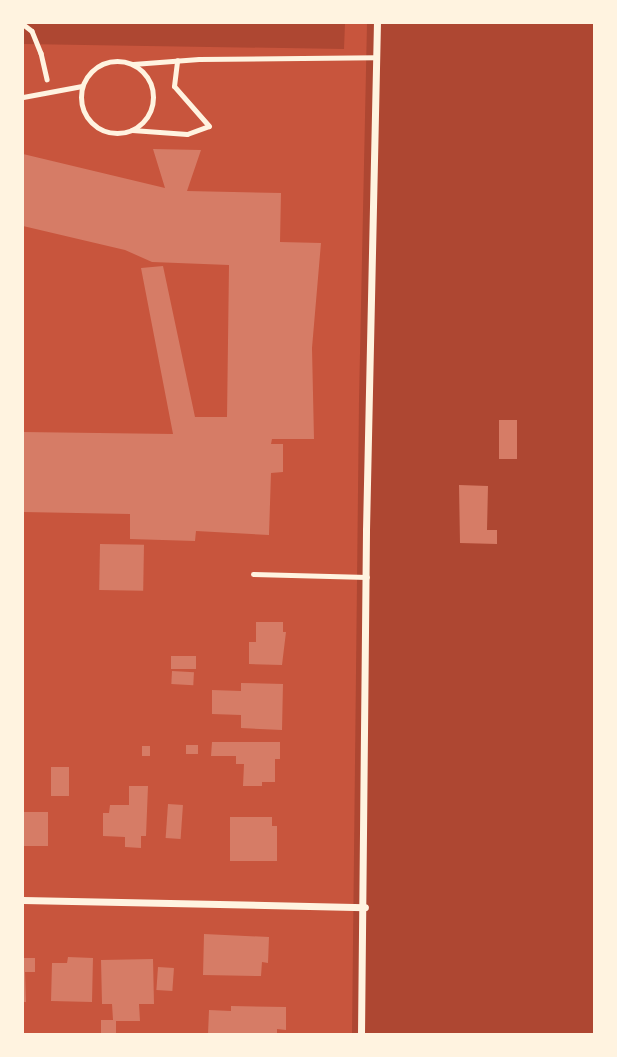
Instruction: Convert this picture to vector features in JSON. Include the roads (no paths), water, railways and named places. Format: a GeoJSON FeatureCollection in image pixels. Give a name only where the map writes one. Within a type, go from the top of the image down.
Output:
{"type":"FeatureCollection","features":[{"type":"Feature","properties":{"kind":"street"},"geometry":{"type":"LineString","coordinates":[[361,1034],[377,23]]}},
{"type":"Feature","properties":{"kind":"street"},"geometry":{"type":"LineString","coordinates":[[23,900],[365,907]]}},
{"type":"Feature","properties":{"kind":"lane"},"geometry":{"type":"LineString","coordinates":[[177,60],[174,86],[209,126],[187,134],[132,130],[115,133],[101,130],[89,121],[82,109],[82,86],[92,69],[104,62],[118,60],[133,64],[177,60],[376,57]]}},
{"type":"Feature","properties":{"kind":"lane"},"geometry":{"type":"LineString","coordinates":[[132,130],[141,124],[150,112],[153,99],[151,84],[144,72],[133,64]]}},
{"type":"Feature","properties":{"kind":"lane"},"geometry":{"type":"LineString","coordinates":[[23,97],[82,86]]}},
{"type":"Feature","properties":{"kind":"lane"},"geometry":{"type":"LineString","coordinates":[[253,574],[367,577]]}}]}
